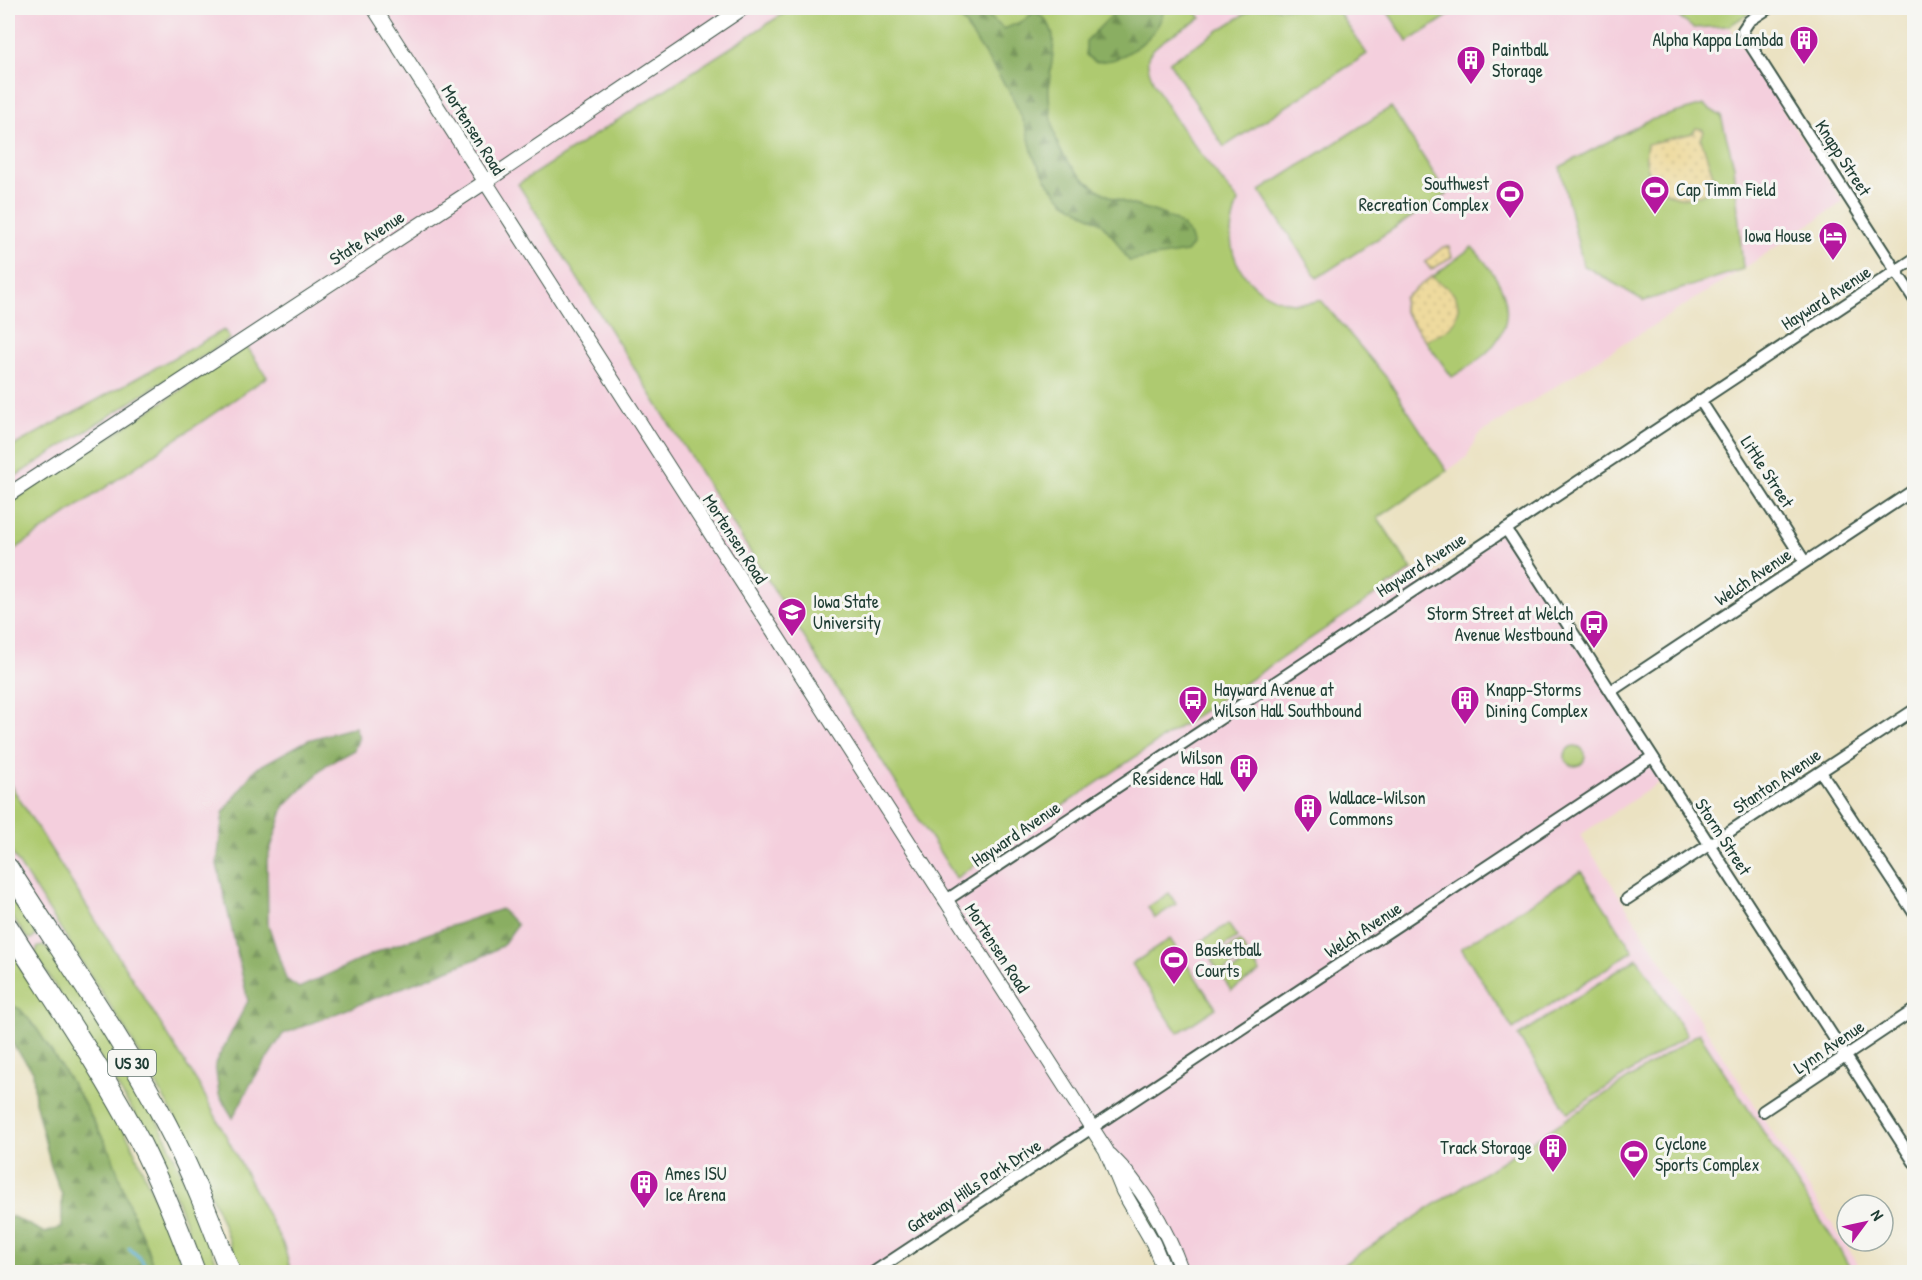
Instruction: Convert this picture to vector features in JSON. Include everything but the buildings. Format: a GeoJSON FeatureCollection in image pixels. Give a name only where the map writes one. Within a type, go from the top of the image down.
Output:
{"type":"FeatureCollection","features":[{"type":"Feature","properties":{"kind":"highway","name":"US 30"},"geometry":{"type":"LineString","coordinates":[[8,868],[143,1081],[192,1178],[230,1272]]}},
{"type":"Feature","properties":{"kind":"highway","name":"US 30"},"geometry":{"type":"LineString","coordinates":[[8,927],[92,1058],[140,1142],[164,1192],[195,1272]]}},
{"type":"Feature","properties":{"kind":"street","name":"Mortensen Road"},"geometry":{"type":"LineString","coordinates":[[374,8],[1106,1150],[1135,1182],[1154,1210],[1182,1272]]}},
{"type":"Feature","properties":{"kind":"street","name":"State Avenue"},"geometry":{"type":"LineString","coordinates":[[8,495],[485,182],[743,8]]}},
{"type":"Feature","properties":{"kind":"street","name":"Knapp Street"},"geometry":{"type":"LineString","coordinates":[[1769,8],[1749,21],[1743,30],[1744,35],[1914,299]]}},
{"type":"Feature","properties":{"kind":"street","name":"Hayward Avenue"},"geometry":{"type":"LineString","coordinates":[[945,901],[1914,259]]}},
{"type":"Feature","properties":{"kind":"street","name":"Little Street"},"geometry":{"type":"LineString","coordinates":[[1700,400],[1805,562]]}},
{"type":"Feature","properties":{"kind":"street","name":"Welch Avenue"},"geometry":{"type":"LineString","coordinates":[[1611,691],[1914,490]]}},
{"type":"Feature","properties":{"kind":"street","name":"Storm Street"},"geometry":{"type":"LineString","coordinates":[[1506,529],[1914,1162]]}},
{"type":"Feature","properties":{"kind":"street","name":"Stanton Avenue"},"geometry":{"type":"LineString","coordinates":[[1627,899],[1914,710]]}},
{"type":"Feature","properties":{"kind":"street","name":"Welch Avenue"},"geometry":{"type":"LineString","coordinates":[[1092,1128],[1652,757]]}},
{"type":"Feature","properties":{"kind":"street"},"geometry":{"type":"LineString","coordinates":[[1821,772],[1914,913]]}},
{"type":"Feature","properties":{"kind":"street","name":"Lynn Avenue"},"geometry":{"type":"LineString","coordinates":[[1763,1111],[1914,1010]]}},
{"type":"Feature","properties":{"kind":"street","name":"Gateway Hills Park Drive"},"geometry":{"type":"LineString","coordinates":[[874,1272],[1092,1128]]}},
{"type":"Feature","properties":{"kind":"street","name":"Mortensen Road"},"geometry":{"type":"LineString","coordinates":[[1106,1150],[1123,1191],[1153,1243],[1166,1272]]}},
{"type":"Feature","properties":{"kind":"shaded area","name":"Iowa State University"},"geometry":{"type":"Polygon","coordinates":[[[8,8],[1756,8],[1729,26],[1843,202],[1743,269],[1478,435],[1466,458],[1378,518],[1422,584],[1506,529],[1666,778],[1580,835],[1835,1229],[1835,1253],[1851,1253],[1863,1272],[1182,1272],[1166,1234],[1092,1129],[874,1272],[291,1272],[284,1246],[199,1085],[106,937],[8,1002],[8,8]]]}},
{"type":"Feature","properties":{"kind":"green space"},"geometry":{"type":"Polygon","coordinates":[[[792,8],[1193,8],[1201,18],[1158,45],[1149,55],[1148,67],[1155,85],[1182,129],[1238,201],[1231,238],[1240,268],[1249,281],[1261,291],[1275,298],[1305,303],[1321,300],[1386,377],[1447,471],[1378,518],[1412,570],[956,878],[518,184],[792,8]]]}},
{"type":"Feature","properties":{"kind":"green space"},"geometry":{"type":"Polygon","coordinates":[[[954,8],[986,8],[990,17],[1004,29],[1023,21],[1035,11],[1044,18],[1053,36],[1049,101],[1054,130],[1062,153],[1078,173],[1106,194],[1123,202],[1160,213],[1182,225],[1189,234],[1192,245],[1186,252],[1129,261],[1101,223],[1064,201],[1050,185],[1034,158],[1026,127],[1011,94],[954,8]]]}},
{"type":"Feature","properties":{"kind":"green space"},"geometry":{"type":"Polygon","coordinates":[[[1114,8],[1164,8],[1162,17],[1153,32],[1132,51],[1115,59],[1095,62],[1086,55],[1086,41],[1115,12],[1114,8]]]}},
{"type":"Feature","properties":{"kind":"green space"},"geometry":{"type":"Polygon","coordinates":[[[1254,8],[1336,8],[1367,54],[1224,147],[1169,62],[1254,8]]]}},
{"type":"Feature","properties":{"kind":"green space"},"geometry":{"type":"Polygon","coordinates":[[[1385,8],[1446,8],[1451,14],[1408,42],[1385,8]]]}},
{"type":"Feature","properties":{"kind":"green space"},"geometry":{"type":"Polygon","coordinates":[[[1667,8],[1756,8],[1729,26],[1693,28],[1667,8]]]}},
{"type":"Feature","properties":{"kind":"green space","name":"Cap Timm Field"},"geometry":{"type":"Polygon","coordinates":[[[1703,105],[1721,116],[1734,166],[1743,269],[1644,301],[1583,265],[1560,167],[1647,121],[1703,105]]]}},
{"type":"Feature","properties":{"kind":"green space"},"geometry":{"type":"Polygon","coordinates":[[[1391,107],[1447,194],[1317,278],[1260,191],[1391,107]]]}},
{"type":"Feature","properties":{"kind":"green space"},"geometry":{"type":"Polygon","coordinates":[[[1472,247],[1501,287],[1505,300],[1504,328],[1496,342],[1483,356],[1452,377],[1403,310],[1404,298],[1472,247]]]}},
{"type":"Feature","properties":{"kind":"green space"},"geometry":{"type":"Polygon","coordinates":[[[224,330],[230,339],[8,481],[8,449],[224,330]]]}},
{"type":"Feature","properties":{"kind":"green space"},"geometry":{"type":"Polygon","coordinates":[[[244,348],[248,348],[267,377],[8,554],[8,504],[244,348]]]}},
{"type":"Feature","properties":{"kind":"green space"},"geometry":{"type":"Polygon","coordinates":[[[355,727],[359,737],[354,750],[326,765],[284,807],[267,860],[268,924],[286,979],[299,988],[386,948],[501,909],[517,925],[502,946],[481,957],[283,1034],[251,1083],[233,1118],[219,1095],[215,1064],[248,1001],[217,864],[223,813],[255,769],[308,740],[355,727]]]}},
{"type":"Feature","properties":{"kind":"green space"},"geometry":{"type":"Polygon","coordinates":[[[1575,746],[1582,749],[1585,756],[1582,763],[1575,766],[1568,763],[1565,756],[1568,749],[1575,746]]]}},
{"type":"Feature","properties":{"kind":"green space"},"geometry":{"type":"Polygon","coordinates":[[[8,781],[199,1085],[284,1246],[291,1272],[240,1272],[189,1142],[125,1029],[8,847],[8,781]]]}},
{"type":"Feature","properties":{"kind":"green space"},"geometry":{"type":"Polygon","coordinates":[[[1581,871],[1633,951],[1513,1029],[1461,948],[1581,871]]]}},
{"type":"Feature","properties":{"kind":"green space"},"geometry":{"type":"Polygon","coordinates":[[[8,882],[36,928],[35,937],[31,939],[27,938],[8,912],[8,882]]]}},
{"type":"Feature","properties":{"kind":"green space"},"geometry":{"type":"Polygon","coordinates":[[[1169,893],[1176,904],[1155,918],[1148,907],[1169,893]]]}},
{"type":"Feature","properties":{"kind":"green space"},"geometry":{"type":"Polygon","coordinates":[[[1228,924],[1237,937],[1209,956],[1200,942],[1228,924]]]}},
{"type":"Feature","properties":{"kind":"green space","name":"Basketball Courts"},"geometry":{"type":"Polygon","coordinates":[[[1170,939],[1216,1008],[1178,1033],[1132,964],[1170,939]]]}},
{"type":"Feature","properties":{"kind":"green space"},"geometry":{"type":"Polygon","coordinates":[[[1240,941],[1248,955],[1220,973],[1211,960],[1240,941]]]}},
{"type":"Feature","properties":{"kind":"green space"},"geometry":{"type":"Polygon","coordinates":[[[8,944],[94,1079],[130,1141],[186,1272],[155,1272],[111,1153],[82,1100],[37,1029],[20,1009],[8,1004],[8,944]]]}},
{"type":"Feature","properties":{"kind":"green space"},"geometry":{"type":"Polygon","coordinates":[[[38,947],[48,948],[57,959],[126,1065],[151,1109],[186,1184],[220,1272],[204,1272],[173,1189],[138,1119],[35,954],[38,947]]]}},
{"type":"Feature","properties":{"kind":"green space"},"geometry":{"type":"Polygon","coordinates":[[[1637,958],[1687,1035],[1568,1113],[1518,1036],[1637,958]]]}},
{"type":"Feature","properties":{"kind":"green space"},"geometry":{"type":"Polygon","coordinates":[[[1251,959],[1260,972],[1231,991],[1223,977],[1251,959]]]}},
{"type":"Feature","properties":{"kind":"green space"},"geometry":{"type":"Polygon","coordinates":[[[8,1004],[20,1009],[37,1029],[82,1100],[111,1153],[155,1272],[8,1272],[8,1219],[11,1216],[45,1233],[62,1227],[62,1195],[51,1166],[35,1101],[33,1071],[8,1038],[8,1004]]]}},
{"type":"Feature","properties":{"kind":"green space","name":"Cyclone Sports Complex"},"geometry":{"type":"Polygon","coordinates":[[[1699,1033],[1835,1242],[1835,1253],[1842,1253],[1852,1272],[1331,1272],[1699,1033]]]}},
{"type":"Feature","properties":{"kind":"green space"},"geometry":{"type":"Polygon","coordinates":[[[1142,1202],[1152,1218],[1176,1272],[1172,1272],[1157,1236],[1138,1204],[1142,1202]]]}},
{"type":"Feature","properties":{"kind":"sand"},"geometry":{"type":"Polygon","coordinates":[[[1696,128],[1704,131],[1701,139],[1716,184],[1703,193],[1690,197],[1666,192],[1656,184],[1649,172],[1646,159],[1647,144],[1693,133],[1696,128]]]}},
{"type":"Feature","properties":{"kind":"sand"},"geometry":{"type":"Polygon","coordinates":[[[1443,247],[1449,247],[1452,257],[1431,270],[1425,262],[1443,247]]]}},
{"type":"Feature","properties":{"kind":"sand"},"geometry":{"type":"Polygon","coordinates":[[[1432,276],[1455,295],[1458,311],[1455,322],[1451,326],[1426,341],[1403,310],[1404,298],[1432,276]]]}},
{"type":"Feature","properties":{"kind":"waterway"},"geometry":{"type":"LineString","coordinates":[[129,1248],[141,1259],[149,1272]]}},
{"type":"Feature","properties":{"kind":"place","name":"Alpha Kappa Lambda"},"geometry":{"type":"Point","coordinates":[1804,66]}},
{"type":"Feature","properties":{"kind":"place","name":"Paintball Storage"},"geometry":{"type":"Point","coordinates":[1471,86]}},
{"type":"Feature","properties":{"kind":"place","name":"Cap Timm Field"},"geometry":{"type":"Point","coordinates":[1655,216]}},
{"type":"Feature","properties":{"kind":"place","name":"Southwest Recreation Complex"},"geometry":{"type":"Point","coordinates":[1510,220]}},
{"type":"Feature","properties":{"kind":"place","name":"Iowa House"},"geometry":{"type":"Point","coordinates":[1833,262]}},
{"type":"Feature","properties":{"kind":"place","name":"Iowa State University"},"geometry":{"type":"Point","coordinates":[792,638]}},
{"type":"Feature","properties":{"kind":"place","name":"Storm Street at Welch Avenue Westbound"},"geometry":{"type":"Point","coordinates":[1594,650]}},
{"type":"Feature","properties":{"kind":"place","name":"Hayward Avenue at Wilson Hall Southbound"},"geometry":{"type":"Point","coordinates":[1193,726]}},
{"type":"Feature","properties":{"kind":"place","name":"Knapp-Storms Dining Complex"},"geometry":{"type":"Point","coordinates":[1465,726]}},
{"type":"Feature","properties":{"kind":"place","name":"Wilson Residence Hall"},"geometry":{"type":"Point","coordinates":[1244,794]}},
{"type":"Feature","properties":{"kind":"place","name":"Wallace-Wilson Commons"},"geometry":{"type":"Point","coordinates":[1308,834]}},
{"type":"Feature","properties":{"kind":"place","name":"Basketball Courts"},"geometry":{"type":"Point","coordinates":[1174,986]}},
{"type":"Feature","properties":{"kind":"place","name":"Track Storage"},"geometry":{"type":"Point","coordinates":[1553,1174]}},
{"type":"Feature","properties":{"kind":"place","name":"Cyclone Sports Complex"},"geometry":{"type":"Point","coordinates":[1634,1180]}},
{"type":"Feature","properties":{"kind":"place","name":"Ames ISU Ice Arena"},"geometry":{"type":"Point","coordinates":[644,1210]}}]}
